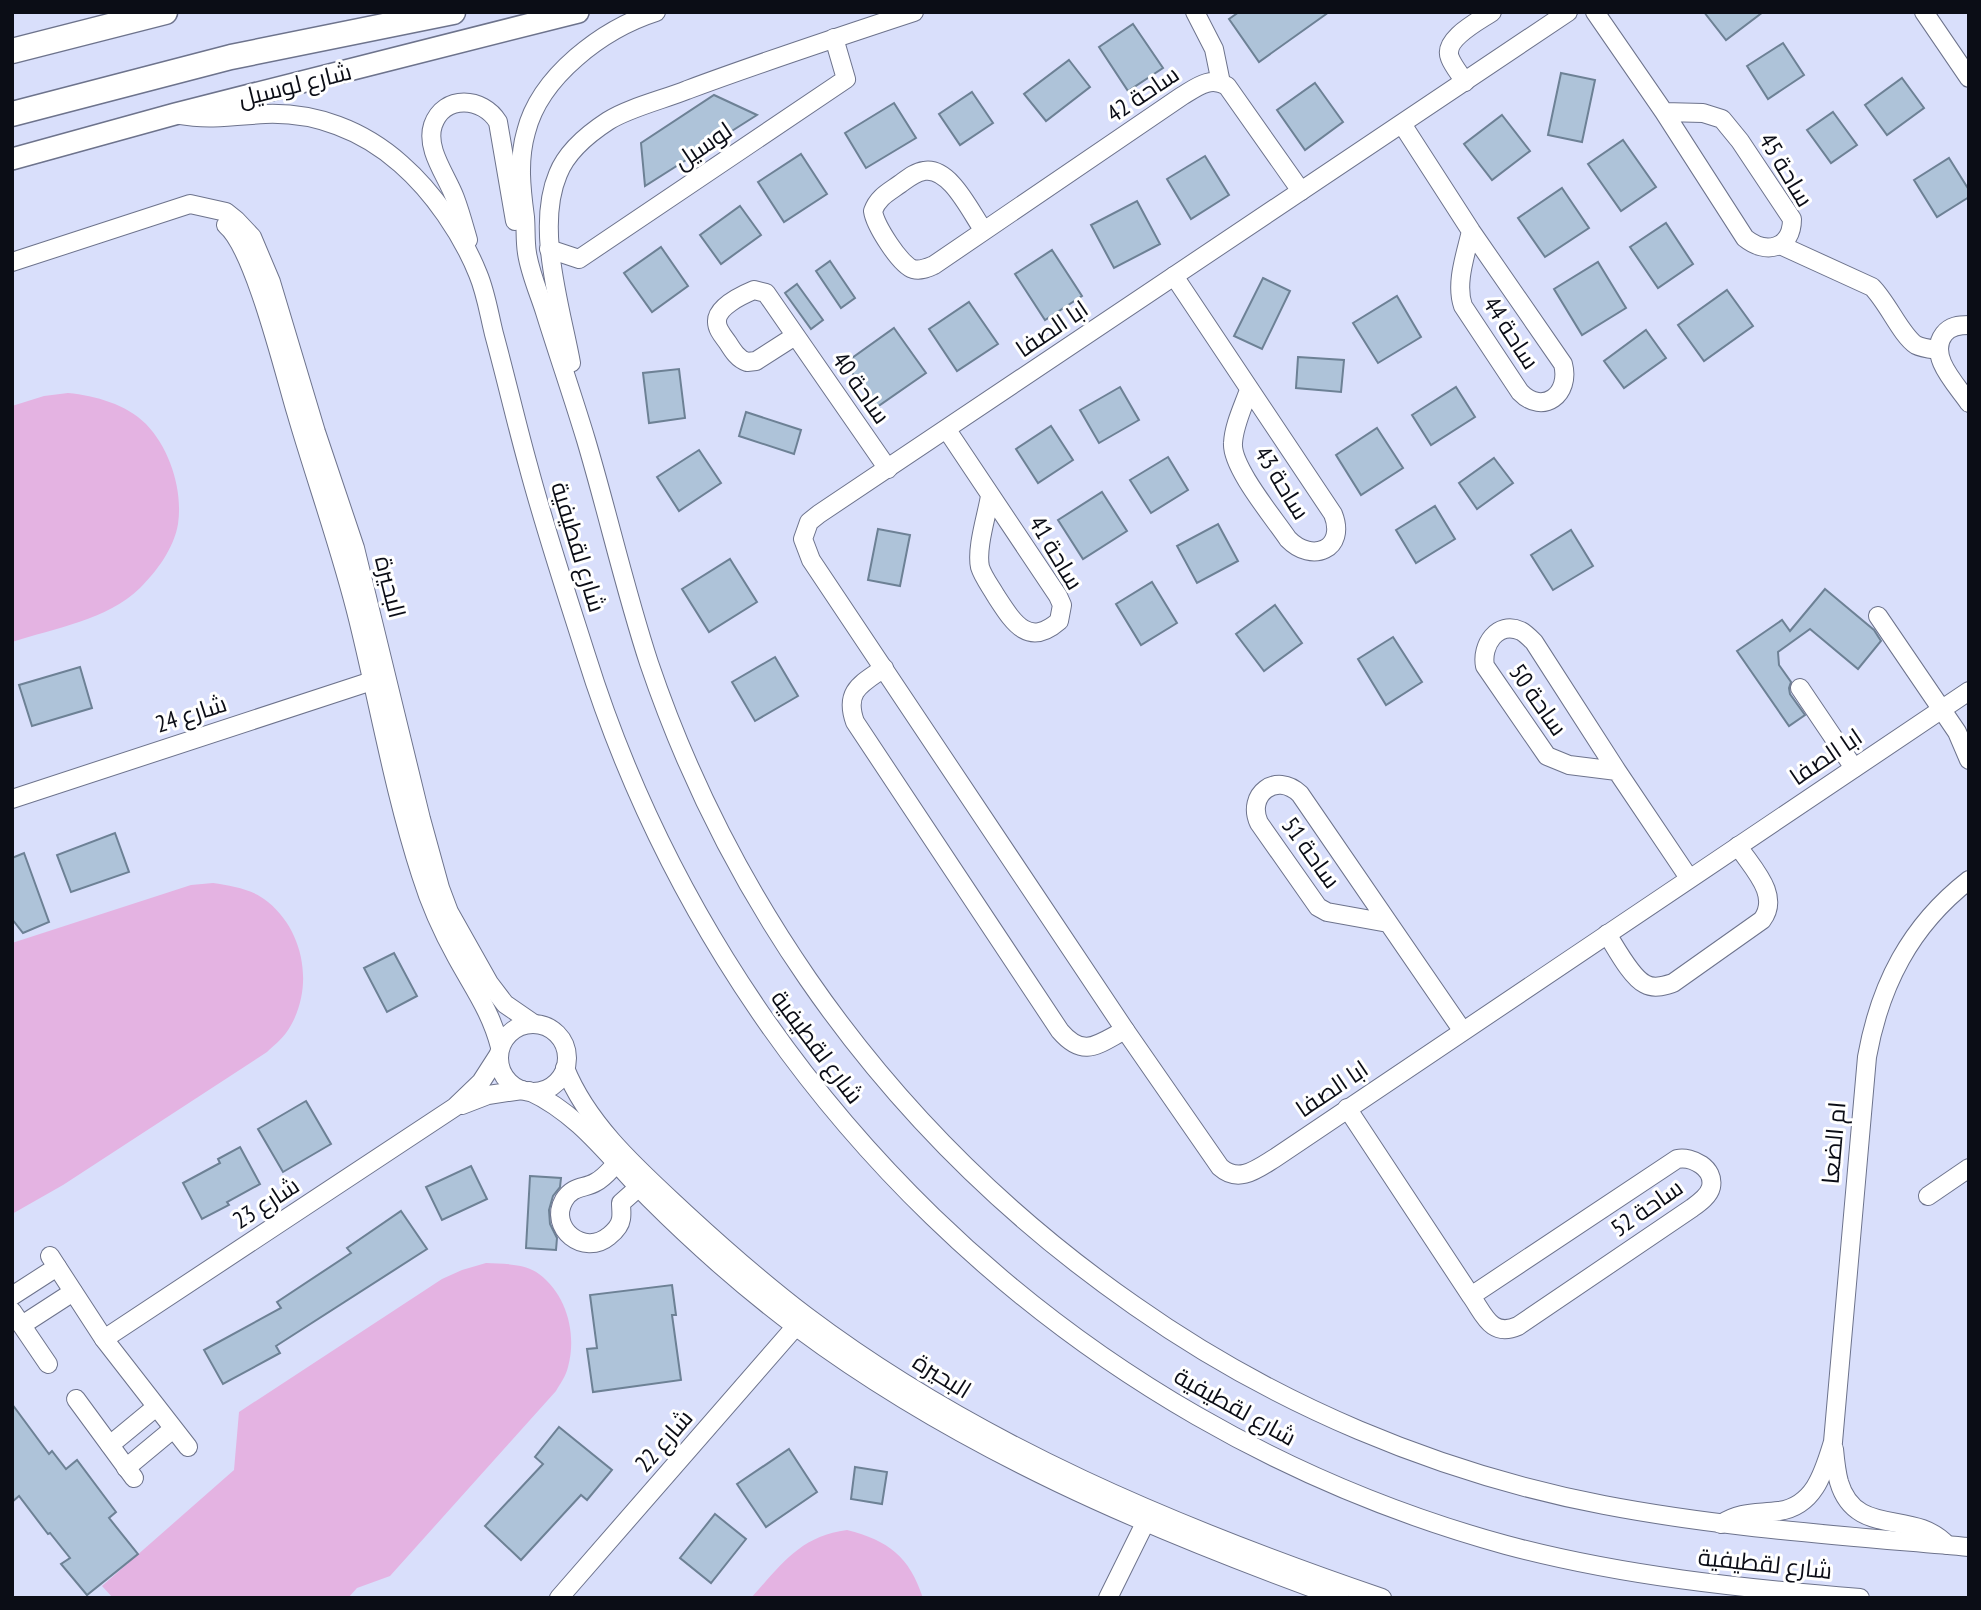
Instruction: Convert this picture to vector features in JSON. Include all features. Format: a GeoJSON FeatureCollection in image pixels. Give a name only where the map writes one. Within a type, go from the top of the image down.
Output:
{"type":"FeatureCollection","features":[{"type":"Feature","properties":{"kind":"highway"},"geometry":{"type":"LineString","coordinates":[[12,51],[165,12]]}},
{"type":"Feature","properties":{"kind":"highway","name":"شارع لوسيل"},"geometry":{"type":"LineString","coordinates":[[12,114],[231,57],[453,12]]}},
{"type":"Feature","properties":{"kind":"main road","name":"شارع لوسيل"},"geometry":{"type":"LineString","coordinates":[[12,159],[175,114],[578,12]]}},
{"type":"Feature","properties":{"kind":"street","name":"شارع لقطيفية"},"geometry":{"type":"LineString","coordinates":[[656,12],[611,32],[575,58],[544,94],[531,117],[525,134],[521,165],[527,257],[585,438],[648,659],[701,794],[757,898],[810,981],[902,1100],[971,1172],[1055,1247],[1140,1310],[1257,1381],[1406,1449],[1512,1484],[1606,1506],[1721,1524],[1969,1547]]}},
{"type":"Feature","properties":{"kind":"street","name":"لوسيل"},"geometry":{"type":"LineString","coordinates":[[585,438],[550,249],[550,209],[557,175],[570,154],[610,119],[729,74],[914,12]]}},
{"type":"Feature","properties":{"kind":"street"},"geometry":{"type":"LineString","coordinates":[[1195,12],[1214,50],[1221,83],[1233,93],[1301,191]]}},
{"type":"Feature","properties":{"kind":"street"},"geometry":{"type":"LineString","coordinates":[[1465,82],[1450,59],[1449,50],[1459,35],[1492,12]]}},
{"type":"Feature","properties":{"kind":"street","name":"ابا الصفا"},"geometry":{"type":"LineString","coordinates":[[1568,12],[809,522],[803,539],[811,560],[1125,1030],[1220,1167],[1226,1172],[1242,1175],[1256,1170],[1969,691]]}},
{"type":"Feature","properties":{"kind":"street","name":"ساحة 45"},"geometry":{"type":"LineString","coordinates":[[1595,12],[1664,112],[1745,238],[1756,247],[1780,245],[1792,228],[1792,219],[1731,127],[1715,115],[1664,112]]}},
{"type":"Feature","properties":{"kind":"street"},"geometry":{"type":"LineString","coordinates":[[1924,12],[1969,78]]}},
{"type":"Feature","properties":{"kind":"street","name":"لوسيل"},"geometry":{"type":"LineString","coordinates":[[550,249],[579,259],[846,79],[834,38]]}},
{"type":"Feature","properties":{"kind":"street","name":"ساحة 42"},"geometry":{"type":"LineString","coordinates":[[984,231],[948,178],[930,170],[912,176],[881,197],[873,211],[878,225],[900,260],[914,270],[922,270],[934,265],[1200,85],[1207,82],[1221,83]]}},
{"type":"Feature","properties":{"kind":"street"},"geometry":{"type":"LineString","coordinates":[[479,276],[456,199],[433,151],[432,127],[438,116],[459,103],[482,105],[491,111],[498,122],[508,194],[517,232],[527,257]]}},
{"type":"Feature","properties":{"kind":"street","name":"شارع لقطيفية"},"geometry":{"type":"LineString","coordinates":[[175,114],[204,119],[270,114],[299,116],[342,126],[379,147],[419,182],[438,205],[459,237],[479,276],[543,521],[599,698],[650,823],[697,915],[762,1017],[839,1118],[907,1193],[991,1271],[1039,1311],[1111,1363],[1178,1406],[1307,1473],[1425,1519],[1504,1544],[1564,1559],[1695,1582],[1860,1598]]}},
{"type":"Feature","properties":{"kind":"street","name":"ساحة 44"},"geometry":{"type":"LineString","coordinates":[[1402,124],[1471,231],[1563,364],[1566,376],[1564,385],[1560,393],[1551,400],[1541,403],[1532,401],[1520,392],[1463,306],[1461,280],[1471,231]]}},
{"type":"Feature","properties":{"kind":"street","name":"البحيرة"},"geometry":{"type":"LineString","coordinates":[[12,262],[190,204],[226,212],[243,227],[259,250],[355,548],[410,835],[437,899],[456,956],[489,1013],[500,1051]]}},
{"type":"Feature","properties":{"kind":"street"},"geometry":{"type":"LineString","coordinates":[[1780,245],[1872,287],[1884,299],[1908,337],[1918,346],[1938,350]]}},
{"type":"Feature","properties":{"kind":"street","name":"ساحة 43"},"geometry":{"type":"LineString","coordinates":[[1174,276],[1333,514],[1338,524],[1334,540],[1317,553],[1295,547],[1287,539],[1239,467],[1233,444],[1249,390]]}},
{"type":"Feature","properties":{"kind":"street","name":"ساحة 40"},"geometry":{"type":"LineString","coordinates":[[795,336],[756,361],[747,362],[735,354],[717,322],[723,309],[749,291],[760,290],[766,293],[888,469]]}},
{"type":"Feature","properties":{"kind":"street"},"geometry":{"type":"LineString","coordinates":[[1969,325],[1948,329],[1941,338],[1938,350],[1942,364],[1969,403]]}},
{"type":"Feature","properties":{"kind":"street","name":"ساحة 41"},"geometry":{"type":"LineString","coordinates":[[947,430],[1058,596],[1062,605],[1059,621],[1043,632],[1032,633],[1017,625],[980,567],[979,554],[990,496]]}},
{"type":"Feature","properties":{"kind":"street"},"geometry":{"type":"LineString","coordinates":[[1878,616],[1963,737],[1969,760]]}},
{"type":"Feature","properties":{"kind":"street","name":"ساحة 50"},"geometry":{"type":"LineString","coordinates":[[1617,771],[1569,765],[1546,756],[1485,666],[1484,649],[1496,634],[1511,629],[1521,631],[1534,642],[1689,878]]}},
{"type":"Feature","properties":{"kind":"street"},"geometry":{"type":"LineString","coordinates":[[884,668],[860,684],[852,697],[850,709],[855,722],[1060,1031],[1070,1042],[1081,1047],[1094,1046],[1125,1030]]}},
{"type":"Feature","properties":{"kind":"street","name":"شارع 24"},"geometry":{"type":"LineString","coordinates":[[12,799],[379,678]]}},
{"type":"Feature","properties":{"kind":"street"},"geometry":{"type":"LineString","coordinates":[[1800,688],[1854,768]]}},
{"type":"Feature","properties":{"kind":"street","name":"ساحة 51"},"geometry":{"type":"LineString","coordinates":[[1388,923],[1327,912],[1318,907],[1259,824],[1255,810],[1256,801],[1262,793],[1272,785],[1279,784],[1290,785],[1300,794],[1462,1030]]}},
{"type":"Feature","properties":{"kind":"street"},"geometry":{"type":"LineString","coordinates":[[1607,934],[1633,973],[1644,984],[1658,988],[1673,983],[1762,920],[1768,912],[1770,902],[1767,890],[1738,846]]}},
{"type":"Feature","properties":{"kind":"street","name":"ام الضعا"},"geometry":{"type":"LineString","coordinates":[[1721,1524],[1744,1513],[1780,1511],[1805,1499],[1823,1476],[1833,1442],[1871,1031],[1878,1005],[1903,951],[1927,920],[1969,880]]}},
{"type":"Feature","properties":{"kind":"street","name":"البحيرة"},"geometry":{"type":"LineString","coordinates":[[437,899],[489,983],[506,1004],[534,1024]]}},
{"type":"Feature","properties":{"kind":"street"},"geometry":{"type":"LineString","coordinates":[[534,1024],[549,1028],[560,1038],[566,1053],[565,1068],[551,1086],[525,1090],[504,1076],[500,1051],[513,1030],[534,1024]]}},
{"type":"Feature","properties":{"kind":"street","name":"شارع 23"},"geometry":{"type":"LineString","coordinates":[[104,1339],[455,1107],[481,1082],[500,1051]]}},
{"type":"Feature","properties":{"kind":"street","name":"البحيرة"},"geometry":{"type":"LineString","coordinates":[[565,1068],[577,1094],[645,1186],[727,1270],[801,1321],[863,1372],[967,1428],[1030,1469],[1148,1517],[1250,1566],[1382,1598]]}},
{"type":"Feature","properties":{"kind":"street","name":"البحيرة"},"geometry":{"type":"LineString","coordinates":[[525,1090],[568,1113],[616,1164],[645,1186]]}},
{"type":"Feature","properties":{"kind":"street","name":"شارع 23"},"geometry":{"type":"LineString","coordinates":[[455,1107],[488,1095],[525,1090]]}},
{"type":"Feature","properties":{"kind":"street","name":"ساحة 52"},"geometry":{"type":"LineString","coordinates":[[1347,1108],[1471,1296],[1492,1326],[1499,1330],[1517,1326],[1692,1208],[1709,1192],[1712,1186],[1710,1178],[1698,1162],[1685,1157],[1677,1159],[1471,1296]]}},
{"type":"Feature","properties":{"kind":"street"},"geometry":{"type":"LineString","coordinates":[[616,1164],[596,1183],[580,1186],[565,1199],[561,1211],[563,1227],[571,1237],[585,1244],[601,1242],[612,1234],[621,1222],[621,1203],[645,1186]]}},
{"type":"Feature","properties":{"kind":"street"},"geometry":{"type":"LineString","coordinates":[[1928,1196],[1969,1168]]}},
{"type":"Feature","properties":{"kind":"street"},"geometry":{"type":"LineString","coordinates":[[12,1296],[53,1261],[104,1339],[188,1447]]}},
{"type":"Feature","properties":{"kind":"street"},"geometry":{"type":"LineString","coordinates":[[48,1364],[17,1318],[73,1292]]}},
{"type":"Feature","properties":{"kind":"street","name":"شارع 22"},"geometry":{"type":"LineString","coordinates":[[559,1598],[801,1321]]}},
{"type":"Feature","properties":{"kind":"street"},"geometry":{"type":"LineString","coordinates":[[76,1399],[130,1473],[173,1429]]}},
{"type":"Feature","properties":{"kind":"street"},"geometry":{"type":"LineString","coordinates":[[110,1445],[156,1407]]}},
{"type":"Feature","properties":{"kind":"street","name":"ام الضعا"},"geometry":{"type":"LineString","coordinates":[[1833,1442],[1838,1481],[1851,1504],[1874,1520],[1925,1529],[1939,1536],[1947,1545]]}},
{"type":"Feature","properties":{"kind":"street"},"geometry":{"type":"LineString","coordinates":[[1108,1598],[1148,1517]]}},
{"type":"Feature","properties":{"kind":"street","name":"البحيرة"},"geometry":{"type":"LineString","coordinates":[[1315,1581],[1340,1598]]}},
{"type":"Feature","properties":{"kind":"shaded area"},"geometry":{"type":"Polygon","coordinates":[[[68,393],[89,396],[120,406],[138,417],[154,434],[168,458],[176,484],[179,511],[176,533],[158,567],[127,599],[80,622],[12,642],[12,406],[44,396],[68,393]]]}},
{"type":"Feature","properties":{"kind":"shaded area"},"geometry":{"type":"Polygon","coordinates":[[[213,883],[256,894],[281,915],[291,930],[298,946],[303,982],[301,1000],[286,1033],[267,1052],[63,1185],[12,1214],[12,943],[191,885],[213,883]]]}},
{"type":"Feature","properties":{"kind":"shaded area"},"geometry":{"type":"Polygon","coordinates":[[[486,1263],[527,1268],[539,1274],[557,1293],[570,1329],[567,1370],[556,1391],[390,1576],[357,1588],[348,1598],[113,1598],[102,1586],[234,1470],[239,1412],[442,1279],[486,1263]]]}},
{"type":"Feature","properties":{"kind":"shaded area"},"geometry":{"type":"Polygon","coordinates":[[[847,1530],[875,1539],[896,1552],[911,1571],[923,1598],[751,1598],[782,1564],[804,1545],[831,1533],[847,1530]]]}},
{"type":"Feature","properties":{"kind":"building"},"geometry":{"type":"Polygon","coordinates":[[[1239,12],[1329,12],[1259,62],[1229,19],[1239,12]]]}},
{"type":"Feature","properties":{"kind":"building"},"geometry":{"type":"Polygon","coordinates":[[[1704,12],[1763,12],[1726,40],[1704,12]]]}},
{"type":"Feature","properties":{"kind":"building"},"geometry":{"type":"Polygon","coordinates":[[[1133,24],[1163,68],[1128,91],[1099,47],[1133,24]]]}},
{"type":"Feature","properties":{"kind":"building"},"geometry":{"type":"Polygon","coordinates":[[[1783,43],[1804,75],[1768,99],[1747,66],[1783,43]]]}},
{"type":"Feature","properties":{"kind":"building"},"geometry":{"type":"Polygon","coordinates":[[[1069,60],[1090,87],[1046,121],[1024,94],[1069,60]]]}},
{"type":"Feature","properties":{"kind":"building"},"geometry":{"type":"Polygon","coordinates":[[[1561,73],[1595,80],[1582,142],[1548,135],[1561,73]]]}},
{"type":"Feature","properties":{"kind":"building"},"geometry":{"type":"Polygon","coordinates":[[[1902,78],[1924,108],[1887,135],[1865,105],[1902,78]]]}},
{"type":"Feature","properties":{"kind":"building"},"geometry":{"type":"Polygon","coordinates":[[[1315,83],[1343,122],[1305,150],[1277,110],[1315,83]]]}},
{"type":"Feature","properties":{"kind":"building"},"geometry":{"type":"Polygon","coordinates":[[[972,92],[993,123],[960,145],[939,114],[972,92]]]}},
{"type":"Feature","properties":{"kind":"building"},"geometry":{"type":"Polygon","coordinates":[[[714,95],[757,115],[645,186],[641,143],[714,95]]]}},
{"type":"Feature","properties":{"kind":"building"},"geometry":{"type":"Polygon","coordinates":[[[894,103],[916,138],[866,168],[845,133],[894,103]]]}},
{"type":"Feature","properties":{"kind":"building"},"geometry":{"type":"Polygon","coordinates":[[[1833,112],[1857,145],[1831,163],[1807,130],[1833,112]]]}},
{"type":"Feature","properties":{"kind":"building"},"geometry":{"type":"Polygon","coordinates":[[[1502,115],[1530,151],[1492,180],[1464,144],[1502,115]]]}},
{"type":"Feature","properties":{"kind":"building"},"geometry":{"type":"Polygon","coordinates":[[[1623,140],[1656,187],[1621,211],[1588,164],[1623,140]]]}},
{"type":"Feature","properties":{"kind":"building"},"geometry":{"type":"Polygon","coordinates":[[[801,154],[827,194],[784,222],[758,182],[801,154]]]}},
{"type":"Feature","properties":{"kind":"building"},"geometry":{"type":"Polygon","coordinates":[[[1205,156],[1229,195],[1191,219],[1167,179],[1205,156]]]}},
{"type":"Feature","properties":{"kind":"building"},"geometry":{"type":"Polygon","coordinates":[[[1949,158],[1969,190],[1969,197],[1937,217],[1914,180],[1949,158]]]}},
{"type":"Feature","properties":{"kind":"building"},"geometry":{"type":"Polygon","coordinates":[[[1562,188],[1589,228],[1545,257],[1518,218],[1562,188]]]}},
{"type":"Feature","properties":{"kind":"building"},"geometry":{"type":"Polygon","coordinates":[[[1137,201],[1160,244],[1114,268],[1091,225],[1137,201]]]}},
{"type":"Feature","properties":{"kind":"building"},"geometry":{"type":"Polygon","coordinates":[[[740,206],[761,235],[721,264],[700,235],[740,206]]]}},
{"type":"Feature","properties":{"kind":"building"},"geometry":{"type":"Polygon","coordinates":[[[1666,223],[1693,264],[1658,288],[1630,247],[1666,223]]]}},
{"type":"Feature","properties":{"kind":"building"},"geometry":{"type":"Polygon","coordinates":[[[661,247],[688,286],[652,312],[624,273],[661,247]]]}},
{"type":"Feature","properties":{"kind":"building"},"geometry":{"type":"Polygon","coordinates":[[[1052,250],[1082,296],[1045,320],[1015,274],[1052,250]]]}},
{"type":"Feature","properties":{"kind":"building"},"geometry":{"type":"Polygon","coordinates":[[[830,261],[855,298],[841,308],[816,271],[830,261]]]}},
{"type":"Feature","properties":{"kind":"building"},"geometry":{"type":"Polygon","coordinates":[[[1598,262],[1626,308],[1582,335],[1554,289],[1598,262]]]}},
{"type":"Feature","properties":{"kind":"building"},"geometry":{"type":"Polygon","coordinates":[[[1263,278],[1290,291],[1262,349],[1234,336],[1263,278]]]}},
{"type":"Feature","properties":{"kind":"building"},"geometry":{"type":"Polygon","coordinates":[[[797,284],[823,320],[811,329],[785,293],[797,284]]]}},
{"type":"Feature","properties":{"kind":"building"},"geometry":{"type":"Polygon","coordinates":[[[1727,290],[1753,326],[1704,361],[1678,325],[1727,290]]]}},
{"type":"Feature","properties":{"kind":"building"},"geometry":{"type":"Polygon","coordinates":[[[1397,296],[1421,337],[1378,363],[1353,323],[1397,296]]]}},
{"type":"Feature","properties":{"kind":"building"},"geometry":{"type":"Polygon","coordinates":[[[969,302],[998,344],[957,371],[929,329],[969,302]]]}},
{"type":"Feature","properties":{"kind":"building"},"geometry":{"type":"Polygon","coordinates":[[[894,328],[926,373],[877,407],[845,363],[894,328]]]}},
{"type":"Feature","properties":{"kind":"building"},"geometry":{"type":"Polygon","coordinates":[[[1646,330],[1666,358],[1624,388],[1604,361],[1646,330]]]}},
{"type":"Feature","properties":{"kind":"building"},"geometry":{"type":"Polygon","coordinates":[[[1298,357],[1344,360],[1341,392],[1296,388],[1298,357]]]}},
{"type":"Feature","properties":{"kind":"building"},"geometry":{"type":"Polygon","coordinates":[[[679,369],[685,418],[649,423],[643,373],[679,369]]]}},
{"type":"Feature","properties":{"kind":"building"},"geometry":{"type":"Polygon","coordinates":[[[1120,387],[1139,420],[1099,443],[1080,410],[1120,387]]]}},
{"type":"Feature","properties":{"kind":"building"},"geometry":{"type":"Polygon","coordinates":[[[1456,387],[1475,417],[1431,445],[1412,415],[1456,387]]]}},
{"type":"Feature","properties":{"kind":"building"},"geometry":{"type":"Polygon","coordinates":[[[746,412],[801,430],[794,454],[739,436],[746,412]]]}},
{"type":"Feature","properties":{"kind":"building"},"geometry":{"type":"Polygon","coordinates":[[[1051,426],[1073,460],[1038,483],[1016,449],[1051,426]]]}},
{"type":"Feature","properties":{"kind":"building"},"geometry":{"type":"Polygon","coordinates":[[[1377,428],[1403,468],[1361,495],[1336,455],[1377,428]]]}},
{"type":"Feature","properties":{"kind":"building"},"geometry":{"type":"Polygon","coordinates":[[[699,450],[721,483],[679,511],[657,477],[699,450]]]}},
{"type":"Feature","properties":{"kind":"building"},"geometry":{"type":"Polygon","coordinates":[[[1168,457],[1188,490],[1151,513],[1130,480],[1168,457]]]}},
{"type":"Feature","properties":{"kind":"building"},"geometry":{"type":"Polygon","coordinates":[[[1494,458],[1513,483],[1477,509],[1459,483],[1494,458]]]}},
{"type":"Feature","properties":{"kind":"building"},"geometry":{"type":"Polygon","coordinates":[[[1102,492],[1127,531],[1083,559],[1058,520],[1102,492]]]}},
{"type":"Feature","properties":{"kind":"building"},"geometry":{"type":"Polygon","coordinates":[[[1435,506],[1455,539],[1416,563],[1396,530],[1435,506]]]}},
{"type":"Feature","properties":{"kind":"building"},"geometry":{"type":"Polygon","coordinates":[[[1218,524],[1238,561],[1197,583],[1177,546],[1218,524]]]}},
{"type":"Feature","properties":{"kind":"building"},"geometry":{"type":"Polygon","coordinates":[[[878,529],[910,535],[900,586],[868,580],[878,529]]]}},
{"type":"Feature","properties":{"kind":"building"},"geometry":{"type":"Polygon","coordinates":[[[1571,530],[1593,566],[1553,590],[1531,555],[1571,530]]]}},
{"type":"Feature","properties":{"kind":"building"},"geometry":{"type":"Polygon","coordinates":[[[730,559],[757,602],[709,632],[682,589],[730,559]]]}},
{"type":"Feature","properties":{"kind":"building"},"geometry":{"type":"Polygon","coordinates":[[[1152,582],[1177,623],[1141,645],[1116,604],[1152,582]]]}},
{"type":"Feature","properties":{"kind":"building"},"geometry":{"type":"Polygon","coordinates":[[[1825,589],[1874,630],[1881,641],[1858,669],[1810,629],[1778,652],[1779,665],[1791,682],[1790,694],[1805,715],[1789,726],[1737,651],[1782,620],[1790,631],[1825,589]]]}},
{"type":"Feature","properties":{"kind":"building"},"geometry":{"type":"Polygon","coordinates":[[[1275,605],[1302,643],[1264,671],[1236,634],[1275,605]]]}},
{"type":"Feature","properties":{"kind":"building"},"geometry":{"type":"Polygon","coordinates":[[[1393,637],[1422,682],[1386,705],[1358,659],[1393,637]]]}},
{"type":"Feature","properties":{"kind":"building"},"geometry":{"type":"Polygon","coordinates":[[[775,657],[798,696],[755,721],[732,682],[775,657]]]}},
{"type":"Feature","properties":{"kind":"building"},"geometry":{"type":"Polygon","coordinates":[[[80,667],[92,708],[32,726],[19,685],[80,667]]]}},
{"type":"Feature","properties":{"kind":"building"},"geometry":{"type":"Polygon","coordinates":[[[115,833],[129,872],[71,892],[57,855],[115,833]]]}},
{"type":"Feature","properties":{"kind":"building"},"geometry":{"type":"Polygon","coordinates":[[[24,853],[49,922],[23,933],[12,919],[12,858],[24,853]]]}},
{"type":"Feature","properties":{"kind":"building"},"geometry":{"type":"Polygon","coordinates":[[[394,953],[417,996],[387,1012],[364,968],[394,953]]]}},
{"type":"Feature","properties":{"kind":"building"},"geometry":{"type":"Polygon","coordinates":[[[306,1101],[331,1144],[283,1172],[258,1129],[306,1101]]]}},
{"type":"Feature","properties":{"kind":"building"},"geometry":{"type":"Polygon","coordinates":[[[240,1147],[260,1184],[202,1219],[183,1183],[220,1163],[218,1159],[240,1147]]]}},
{"type":"Feature","properties":{"kind":"building"},"geometry":{"type":"Polygon","coordinates":[[[471,1166],[487,1199],[442,1220],[426,1187],[471,1166]]]}},
{"type":"Feature","properties":{"kind":"building"},"geometry":{"type":"Polygon","coordinates":[[[530,1176],[561,1178],[560,1187],[553,1196],[549,1210],[550,1224],[557,1238],[556,1250],[526,1248],[530,1176]]]}},
{"type":"Feature","properties":{"kind":"building"},"geometry":{"type":"Polygon","coordinates":[[[401,1211],[427,1249],[276,1346],[280,1353],[223,1384],[204,1350],[281,1308],[277,1302],[351,1253],[347,1248],[401,1211]]]}},
{"type":"Feature","properties":{"kind":"building"},"geometry":{"type":"Polygon","coordinates":[[[672,1285],[676,1315],[672,1315],[681,1380],[593,1392],[587,1349],[597,1348],[590,1295],[672,1285]]]}},
{"type":"Feature","properties":{"kind":"building"},"geometry":{"type":"Polygon","coordinates":[[[12,1404],[49,1454],[52,1451],[66,1469],[77,1460],[116,1512],[109,1518],[138,1554],[87,1595],[61,1564],[70,1558],[50,1533],[48,1534],[19,1496],[12,1502],[12,1404]]]}},
{"type":"Feature","properties":{"kind":"building"},"geometry":{"type":"Polygon","coordinates":[[[559,1427],[612,1470],[587,1500],[581,1495],[521,1560],[485,1526],[543,1464],[535,1457],[559,1427]]]}},
{"type":"Feature","properties":{"kind":"building"},"geometry":{"type":"Polygon","coordinates":[[[789,1449],[817,1492],[766,1527],[737,1484],[789,1449]]]}},
{"type":"Feature","properties":{"kind":"building"},"geometry":{"type":"Polygon","coordinates":[[[855,1467],[887,1472],[882,1504],[851,1499],[855,1467]]]}},
{"type":"Feature","properties":{"kind":"building"},"geometry":{"type":"Polygon","coordinates":[[[715,1514],[746,1539],[711,1583],[680,1558],[715,1514]]]}}]}
